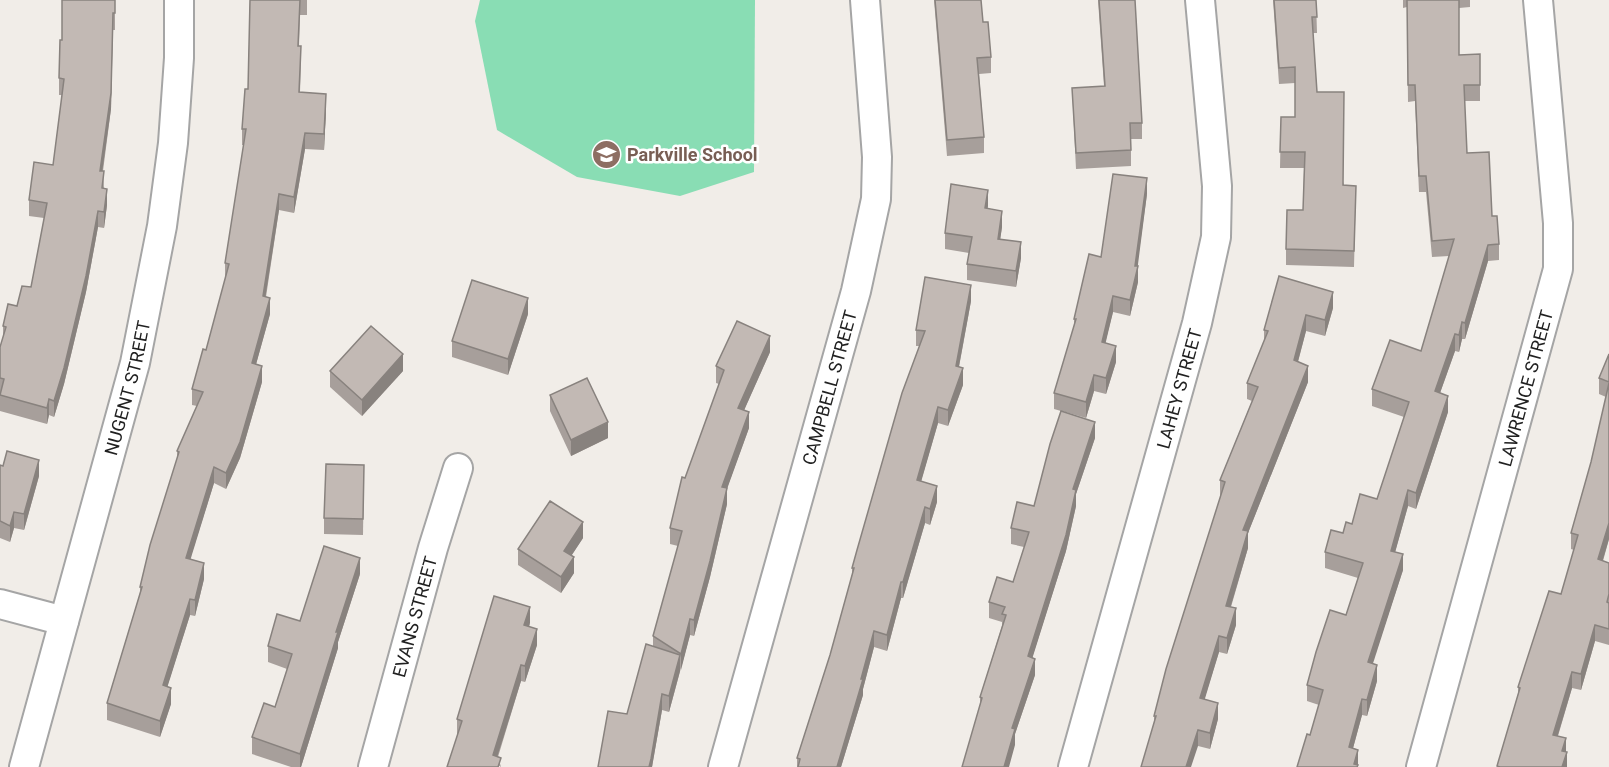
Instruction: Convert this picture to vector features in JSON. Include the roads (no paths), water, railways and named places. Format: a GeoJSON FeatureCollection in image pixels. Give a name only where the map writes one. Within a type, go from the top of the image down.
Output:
{"type":"FeatureCollection","features":[{"type":"Feature","properties":{"kind":"street","name":"NUGENT STREET"},"geometry":{"type":"LineString","coordinates":[[27,766],[135,363],[162,226],[173,143],[179,58],[179,0]]}},
{"type":"Feature","properties":{"kind":"street","name":"CAMPBELL STREET"},"geometry":{"type":"LineString","coordinates":[[723,767],[856,291],[876,200],[877,157],[865,0]]}},
{"type":"Feature","properties":{"kind":"street","name":"LAHEY STREET"},"geometry":{"type":"LineString","coordinates":[[1073,767],[1197,322],[1216,237],[1217,186],[1200,0]]}},
{"type":"Feature","properties":{"kind":"street","name":"LAWRENCE STREET"},"geometry":{"type":"LineString","coordinates":[[1421,767],[1558,269],[1558,223],[1538,0]]}},
{"type":"Feature","properties":{"kind":"street","name":"EVANS STREET"},"geometry":{"type":"LineString","coordinates":[[373,767],[433,548],[458,468]]}},
{"type":"Feature","properties":{"kind":"street"},"geometry":{"type":"LineString","coordinates":[[0,604],[64,621]]}},
{"type":"Feature","properties":{"kind":"place","name":"Parkville School"},"geometry":{"type":"Point","coordinates":[606,154]}}]}
